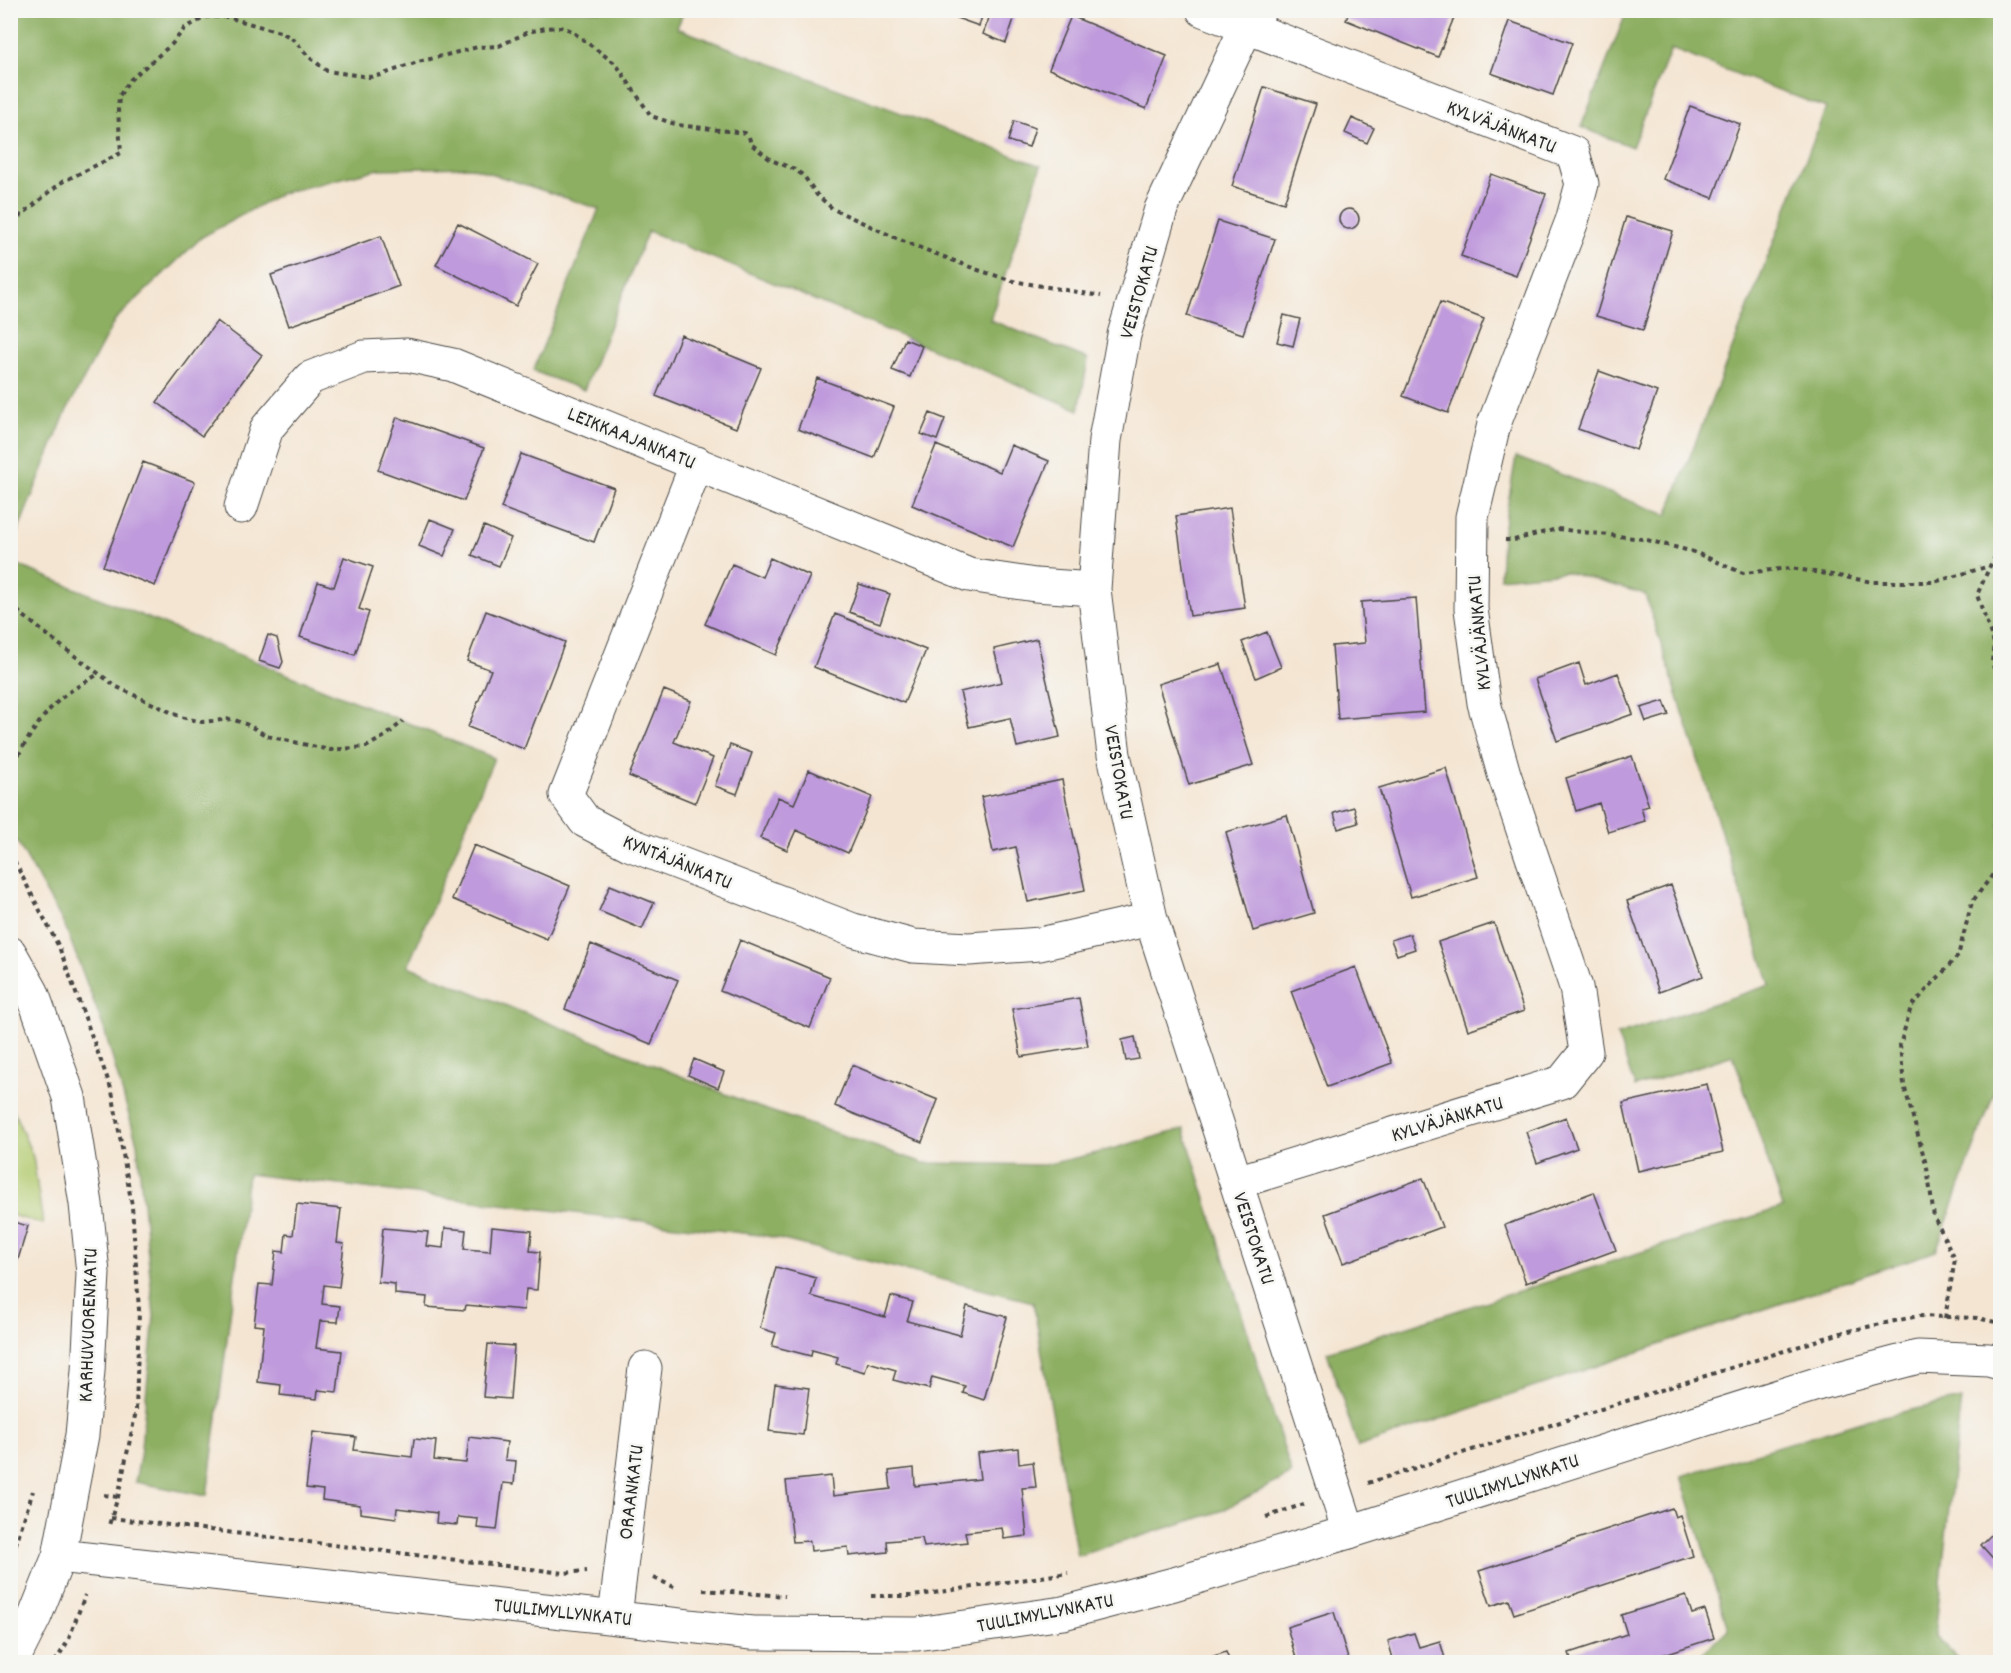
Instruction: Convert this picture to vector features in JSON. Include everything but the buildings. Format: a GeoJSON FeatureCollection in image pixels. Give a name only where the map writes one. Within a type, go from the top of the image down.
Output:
{"type":"FeatureCollection","features":[{"type":"Feature","properties":{"kind":"street"},"geometry":{"type":"LineString","coordinates":[[1203,10],[1253,19]]}},
{"type":"Feature","properties":{"kind":"street","name":"VEISTOKATU"},"geometry":{"type":"LineString","coordinates":[[1253,19],[1161,209],[1124,335],[1105,440],[1095,589],[1114,755],[1150,919],[1349,1532]]}},
{"type":"Feature","properties":{"kind":"street","name":"KYLVÄJÄNKATU"},"geometry":{"type":"LineString","coordinates":[[1237,1182],[1562,1083],[1586,1052],[1576,987],[1504,774],[1484,703],[1471,609],[1472,517],[1494,424],[1572,221],[1582,184],[1573,153],[1253,19]]}},
{"type":"Feature","properties":{"kind":"street","name":"LEIKKAAJANKATU"},"geometry":{"type":"LineString","coordinates":[[241,507],[267,429],[310,378],[364,357],[407,355],[453,365],[969,574],[1035,585],[1095,589]]}},
{"type":"Feature","properties":{"kind":"street","name":"KYNTÄJÄNKATU"},"geometry":{"type":"LineString","coordinates":[[697,463],[566,795],[585,821],[629,844],[853,930],[913,946],[969,949],[1040,944],[1150,919]]}},
{"type":"Feature","properties":{"kind":"street","name":"KARHUVUORENKATU"},"geometry":{"type":"LineString","coordinates":[[10,953],[32,992],[69,1097],[86,1204],[93,1273],[82,1435],[59,1556],[35,1616],[12,1662]]}},
{"type":"Feature","properties":{"kind":"street","name":"TUULIMYLLYNKATU"},"geometry":{"type":"LineString","coordinates":[[59,1556],[752,1633],[917,1634],[1063,1613],[1174,1584],[1349,1532],[1820,1383],[1918,1358],[1989,1360],[2001,1363]]}},
{"type":"Feature","properties":{"kind":"street","name":"ORAANKATU"},"geometry":{"type":"LineString","coordinates":[[615,1617],[645,1368]]}},
{"type":"Feature","properties":{"kind":"path"},"geometry":{"type":"LineString","coordinates":[[10,243],[19,217],[62,182],[121,153],[119,96],[131,79],[172,44],[185,28],[206,17],[227,17],[284,33],[327,71],[369,77],[478,47],[499,46],[528,32],[562,27],[570,30],[616,64],[651,116],[678,125],[745,133],[751,144],[771,160],[794,168],[804,176],[817,195],[832,209],[905,242],[978,270],[1013,280],[1134,301]]}},
{"type":"Feature","properties":{"kind":"path"},"geometry":{"type":"LineString","coordinates":[[1472,540],[1514,540],[1557,529],[1643,540],[1694,552],[1743,573],[1791,568],[1873,582],[1934,582],[1990,566]]}},
{"type":"Feature","properties":{"kind":"path"},"geometry":{"type":"LineString","coordinates":[[2001,548],[1977,595],[1994,643],[1992,662],[2001,687]]}},
{"type":"Feature","properties":{"kind":"path"},"geometry":{"type":"LineString","coordinates":[[10,605],[117,687],[182,717],[202,722],[232,719],[267,736],[330,750],[366,747],[387,735],[403,721]]}},
{"type":"Feature","properties":{"kind":"path"},"geometry":{"type":"LineString","coordinates":[[1994,643],[2001,648]]}},
{"type":"Feature","properties":{"kind":"path"},"geometry":{"type":"LineString","coordinates":[[10,771],[53,706],[77,687],[100,674]]}},
{"type":"Feature","properties":{"kind":"path"},"geometry":{"type":"LineString","coordinates":[[1945,1317],[1954,1259],[1934,1217],[1927,1168],[1904,1085],[1900,1045],[1911,1007],[1958,956],[1972,902],[2001,865]]}},
{"type":"Feature","properties":{"kind":"path"},"geometry":{"type":"LineString","coordinates":[[1258,1520],[1844,1332],[1918,1316],[1977,1318],[2001,1323]]}},
{"type":"Feature","properties":{"kind":"path"},"geometry":{"type":"LineString","coordinates":[[111,1518],[564,1573],[596,1570],[620,1572],[653,1578],[675,1587]]}},
{"type":"Feature","properties":{"kind":"path"},"geometry":{"type":"LineString","coordinates":[[867,1596],[913,1596],[1069,1573]]}},
{"type":"Feature","properties":{"kind":"path"},"geometry":{"type":"LineString","coordinates":[[698,1589],[787,1596]]}},
{"type":"Feature","properties":{"kind":"green space"},"geometry":{"type":"Polygon","coordinates":[[[11,10],[684,11],[677,28],[1041,166],[990,320],[1088,359],[1079,410],[648,231],[584,390],[533,371],[599,209],[471,167],[379,169],[282,193],[202,237],[115,320],[66,412],[11,548],[11,10]]]}},
{"type":"Feature","properties":{"kind":"green space"},"geometry":{"type":"Polygon","coordinates":[[[1627,11],[2000,11],[2000,1077],[1936,1251],[1358,1447],[1327,1352],[1783,1207],[1733,1055],[1635,1087],[1617,1035],[1770,985],[1645,594],[1566,572],[1500,578],[1502,537],[1516,457],[1667,515],[1826,108],[1671,49],[1632,147],[1581,127],[1627,11]]]}},
{"type":"Feature","properties":{"kind":"green space"},"geometry":{"type":"Polygon","coordinates":[[[10,562],[494,758],[408,966],[758,1107],[924,1163],[1044,1165],[1184,1129],[1292,1474],[1221,1511],[1077,1556],[1033,1302],[767,1236],[248,1174],[207,1496],[135,1482],[140,1457],[154,1316],[137,1143],[104,1029],[65,926],[11,831],[10,562]]]}},
{"type":"Feature","properties":{"kind":"green space"},"geometry":{"type":"Polygon","coordinates":[[[10,1102],[33,1157],[43,1224],[11,1215],[10,1102]]]}},
{"type":"Feature","properties":{"kind":"green space"},"geometry":{"type":"Polygon","coordinates":[[[1961,1399],[1935,1636],[1961,1662],[1694,1662],[1728,1629],[1681,1476],[1861,1421],[1961,1399]]]}}]}
